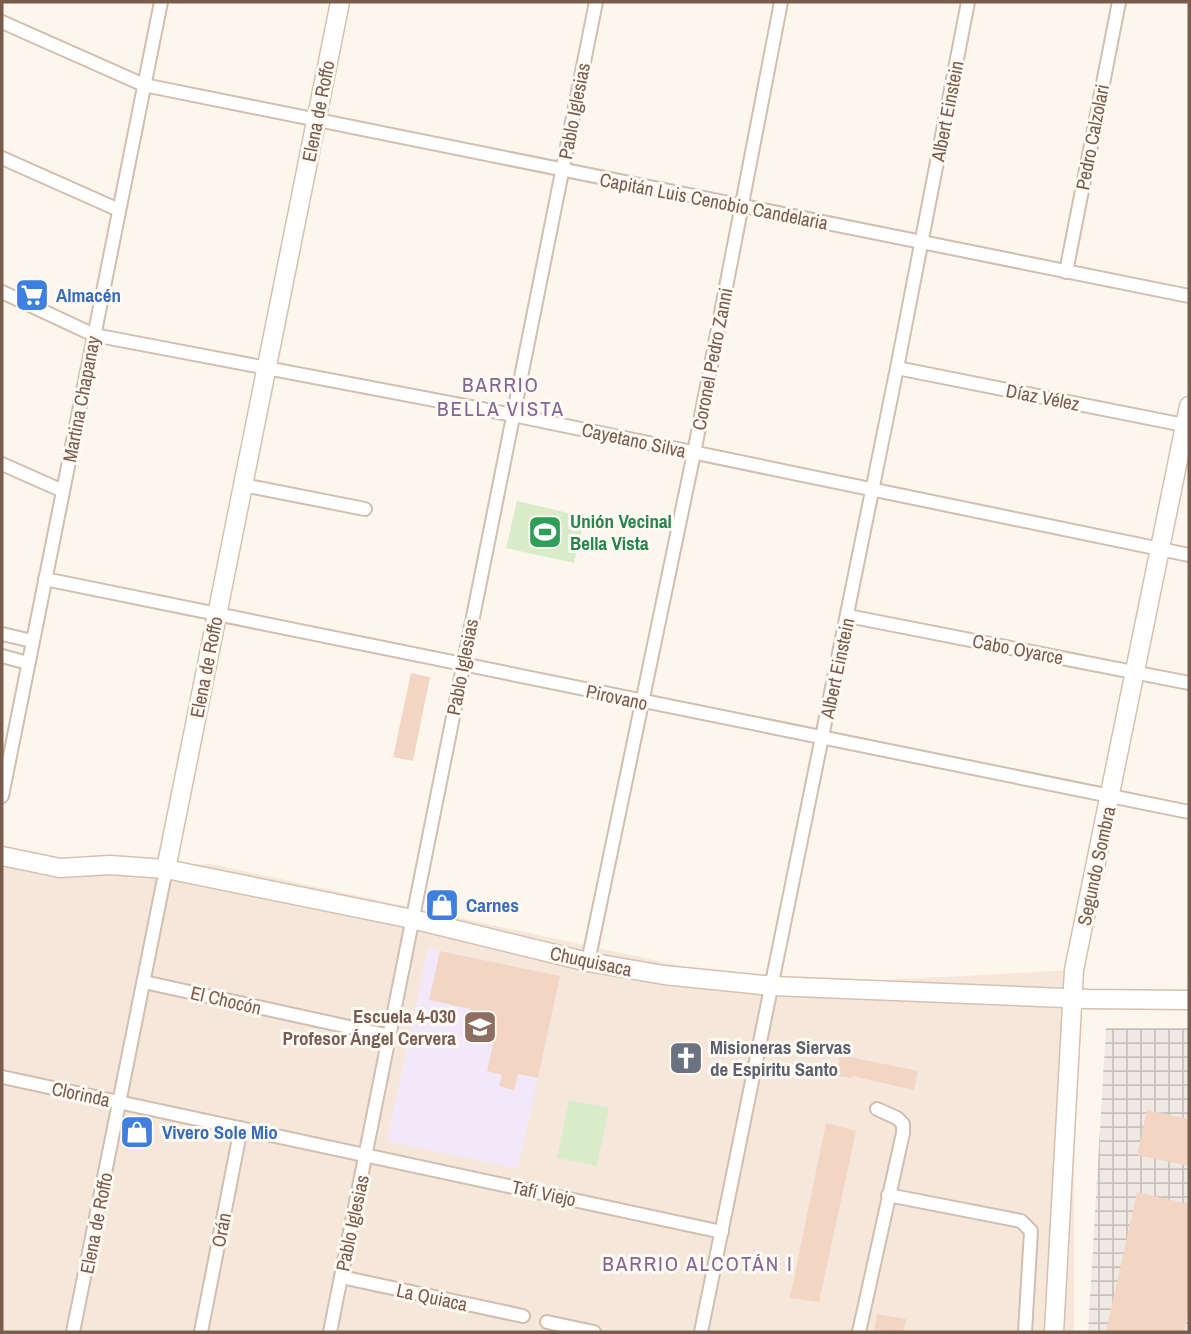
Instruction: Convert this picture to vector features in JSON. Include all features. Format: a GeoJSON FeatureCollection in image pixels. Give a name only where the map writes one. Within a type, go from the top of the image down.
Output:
{"type":"FeatureCollection","features":[{"type":"Feature","properties":{"kind":"street","name":"Martina Chapanay"},"geometry":{"type":"LineString","coordinates":[[2,796],[161,2]]}},
{"type":"Feature","properties":{"kind":"street","name":"Elena de Roffo"},"geometry":{"type":"LineString","coordinates":[[74,1332],[340,2]]}},
{"type":"Feature","properties":{"kind":"street","name":"Pablo Iglesias"},"geometry":{"type":"LineString","coordinates":[[330,1332],[596,2]]}},
{"type":"Feature","properties":{"kind":"street","name":"Coronel Pedro Zanni"},"geometry":{"type":"LineString","coordinates":[[589,962],[694,453],[781,2]]}},
{"type":"Feature","properties":{"kind":"street","name":"Albert Einstein"},"geometry":{"type":"LineString","coordinates":[[701,1332],[848,616],[968,2]]}},
{"type":"Feature","properties":{"kind":"street","name":"Pedro Calzolari"},"geometry":{"type":"LineString","coordinates":[[1066,272],[1119,2]]}},
{"type":"Feature","properties":{"kind":"street","name":"Capitán Luis Cenobio Candelaria"},"geometry":{"type":"LineString","coordinates":[[2,22],[144,85],[1189,296]]}},
{"type":"Feature","properties":{"kind":"street"},"geometry":{"type":"LineString","coordinates":[[2,158],[119,211]]}},
{"type":"Feature","properties":{"kind":"street","name":"Cayetano Silva"},"geometry":{"type":"LineString","coordinates":[[2,292],[94,335],[513,415],[1189,555]]}},
{"type":"Feature","properties":{"kind":"street","name":"Díaz Vélez"},"geometry":{"type":"LineString","coordinates":[[897,368],[1187,426]]}},
{"type":"Feature","properties":{"kind":"street","name":"Segundo Sombra"},"geometry":{"type":"LineString","coordinates":[[1054,1332],[1074,970],[1189,407]]}},
{"type":"Feature","properties":{"kind":"street"},"geometry":{"type":"LineString","coordinates":[[2,464],[63,491]]}},
{"type":"Feature","properties":{"kind":"street"},"geometry":{"type":"LineString","coordinates":[[243,485],[365,509]]}},
{"type":"Feature","properties":{"kind":"street","name":"Pirovano"},"geometry":{"type":"LineString","coordinates":[[45,579],[1189,812]]}},
{"type":"Feature","properties":{"kind":"street","name":"Cabo Oyarce"},"geometry":{"type":"LineString","coordinates":[[848,616],[1189,683]]}},
{"type":"Feature","properties":{"kind":"street"},"geometry":{"type":"LineString","coordinates":[[2,634],[32,642]]}},
{"type":"Feature","properties":{"kind":"street"},"geometry":{"type":"LineString","coordinates":[[2,656],[28,663]]}},
{"type":"Feature","properties":{"kind":"street","name":"Chuquisaca"},"geometry":{"type":"LineString","coordinates":[[2,856],[60,868],[120,865],[166,869],[412,919],[589,962],[664,975],[773,986],[1189,1000]]}},
{"type":"Feature","properties":{"kind":"street","name":"El Chocón"},"geometry":{"type":"LineString","coordinates":[[144,982],[390,1037]]}},
{"type":"Feature","properties":{"kind":"street","name":"Clorinda"},"geometry":{"type":"LineString","coordinates":[[2,1077],[366,1155]]}},
{"type":"Feature","properties":{"kind":"street"},"geometry":{"type":"LineString","coordinates":[[859,1332],[903,1133],[903,1124],[897,1118],[877,1109]]}},
{"type":"Feature","properties":{"kind":"street","name":"Orán"},"geometry":{"type":"LineString","coordinates":[[201,1332],[241,1128]]}},
{"type":"Feature","properties":{"kind":"street","name":"Tafí Viejo"},"geometry":{"type":"LineString","coordinates":[[366,1155],[722,1232]]}},
{"type":"Feature","properties":{"kind":"street"},"geometry":{"type":"LineString","coordinates":[[888,1195],[1021,1221],[1028,1226],[1031,1231],[1025,1332]]}},
{"type":"Feature","properties":{"kind":"street","name":"La Quiaca"},"geometry":{"type":"LineString","coordinates":[[341,1277],[523,1316]]}},
{"type":"Feature","properties":{"kind":"street"},"geometry":{"type":"LineString","coordinates":[[547,1322],[594,1332]]}},
{"type":"Feature","properties":{"kind":"shaded area"},"geometry":{"type":"Polygon","coordinates":[[[211,864],[773,986],[1074,970],[1074,1332],[2,1332],[2,867],[211,864]]]}},
{"type":"Feature","properties":{"kind":"shaded area","name":"Escuela 4-030 Profesor Ángel Cervera"},"geometry":{"type":"Polygon","coordinates":[[[428,948],[560,976],[518,1169],[387,1141],[428,948]]]}},
{"type":"Feature","properties":{"kind":"shaded area"},"geometry":{"type":"Polygon","coordinates":[[[1106,1028],[1189,1028],[1189,1332],[1088,1332],[1106,1028]]]}},
{"type":"Feature","properties":{"kind":"green space","name":"Unión Vecinal Bella Vista"},"geometry":{"type":"Polygon","coordinates":[[[517,501],[585,517],[574,563],[506,548],[517,501]]]}},
{"type":"Feature","properties":{"kind":"green space"},"geometry":{"type":"Polygon","coordinates":[[[569,1100],[609,1108],[597,1166],[557,1158],[569,1100]]]}},
{"type":"Feature","properties":{"kind":"building"},"geometry":{"type":"Polygon","coordinates":[[[411,673],[430,677],[413,761],[393,757],[411,673]]]}},
{"type":"Feature","properties":{"kind":"building"},"geometry":{"type":"Polygon","coordinates":[[[440,951],[560,976],[538,1078],[518,1074],[514,1090],[499,1086],[502,1075],[487,1071],[496,1030],[467,1024],[471,1009],[429,1000],[440,951]]]}},
{"type":"Feature","properties":{"kind":"building"},"geometry":{"type":"Polygon","coordinates":[[[840,1055],[918,1071],[914,1090],[852,1076],[836,1076],[840,1055]]]}},
{"type":"Feature","properties":{"kind":"building"},"geometry":{"type":"Polygon","coordinates":[[[1147,1110],[1189,1119],[1189,1166],[1137,1155],[1147,1110]]]}},
{"type":"Feature","properties":{"kind":"building"},"geometry":{"type":"Polygon","coordinates":[[[826,1123],[856,1131],[819,1302],[790,1298],[826,1123]]]}},
{"type":"Feature","properties":{"kind":"building"},"geometry":{"type":"Polygon","coordinates":[[[1137,1192],[1189,1204],[1189,1308],[1184,1332],[1106,1332],[1137,1192]]]}},
{"type":"Feature","properties":{"kind":"building"},"geometry":{"type":"Polygon","coordinates":[[[877,1314],[906,1319],[903,1332],[874,1330],[877,1314]]]}},
{"type":"Feature","properties":{"kind":"place","name":"Almacén"},"geometry":{"type":"Point","coordinates":[32,295]}},
{"type":"Feature","properties":{"kind":"place","name":"Unión Vecinal Bella Vista"},"geometry":{"type":"Point","coordinates":[545,532]}},
{"type":"Feature","properties":{"kind":"place","name":"Carnes"},"geometry":{"type":"Point","coordinates":[442,905]}},
{"type":"Feature","properties":{"kind":"place","name":"Escuela 4-030 Profesor Ángel Cervera"},"geometry":{"type":"Point","coordinates":[480,1027]}},
{"type":"Feature","properties":{"kind":"place","name":"Misioneras Siervas de Espiritu Santo"},"geometry":{"type":"Point","coordinates":[686,1058]}},
{"type":"Feature","properties":{"kind":"place","name":"Vivero Sole Mio"},"geometry":{"type":"Point","coordinates":[137,1132]}},
{"type":"Feature","properties":{"kind":"district","name":"BARRIO BELLA VISTA"},"geometry":{"type":"Point","coordinates":[501,397]}},
{"type":"Feature","properties":{"kind":"district","name":"BARRIO ALCOTÁN I"},"geometry":{"type":"Point","coordinates":[698,1264]}}]}
